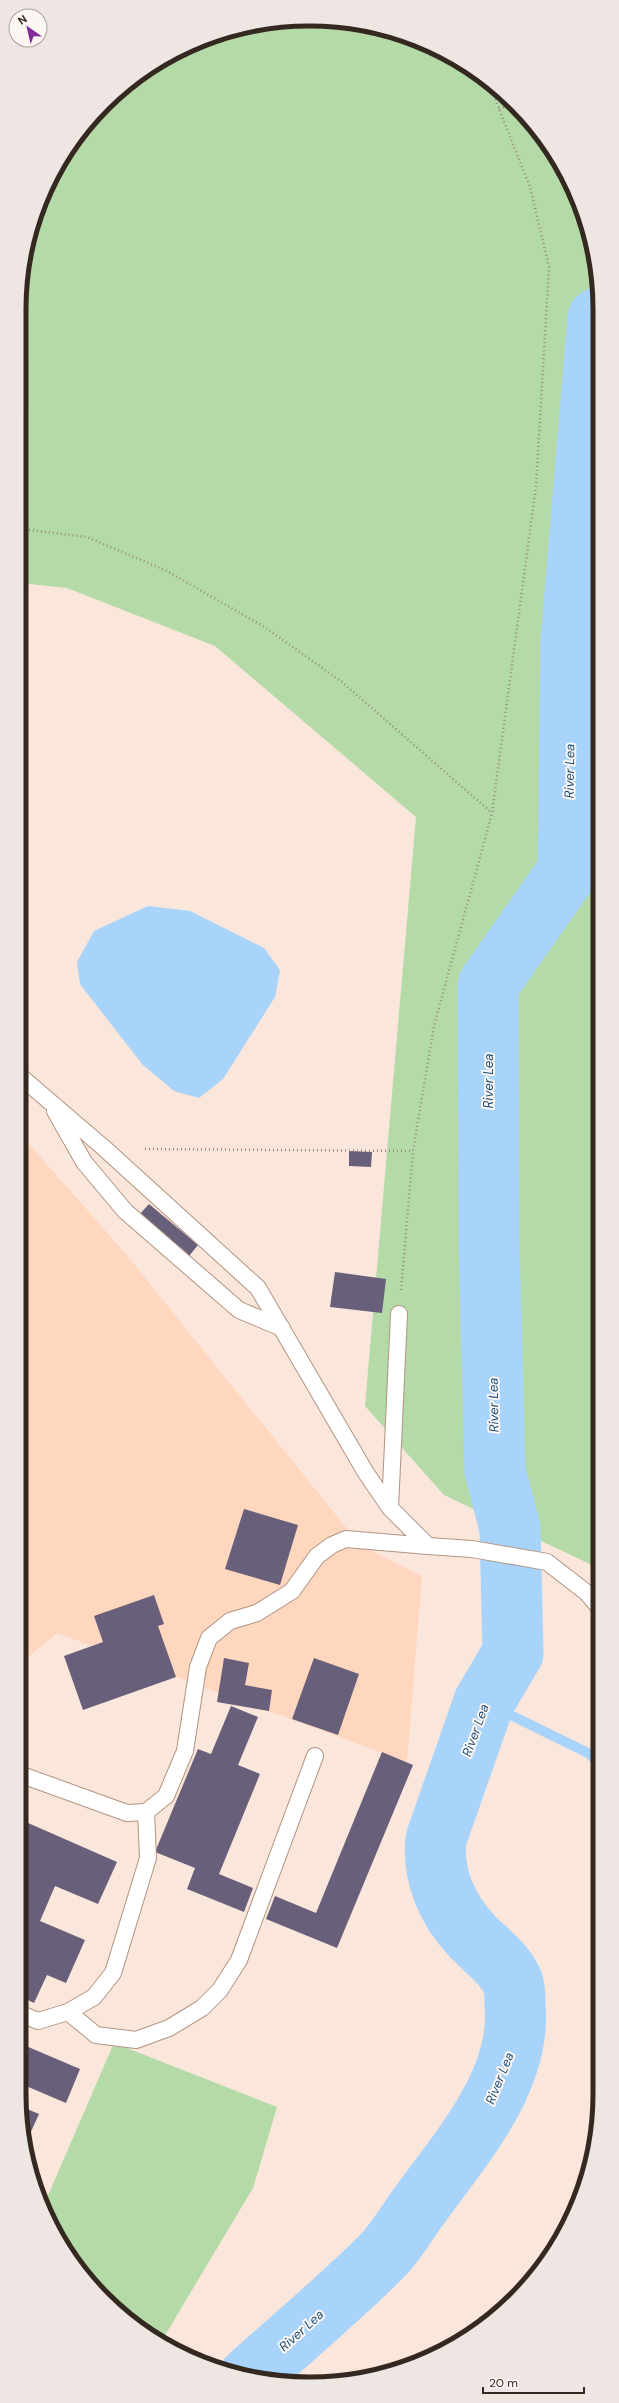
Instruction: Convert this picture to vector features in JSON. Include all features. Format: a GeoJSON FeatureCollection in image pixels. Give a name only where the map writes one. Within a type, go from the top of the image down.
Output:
{"type":"FeatureCollection","features":[{"type":"Feature","properties":{"kind":"lane"},"geometry":{"type":"LineString","coordinates":[[26,1081],[104,1148],[258,1288],[366,1473],[390,1508],[428,1546]]}},
{"type":"Feature","properties":{"kind":"lane"},"geometry":{"type":"LineString","coordinates":[[49,1101],[84,1162],[125,1211],[239,1310],[282,1328]]}},
{"type":"Feature","properties":{"kind":"lane"},"geometry":{"type":"LineString","coordinates":[[390,1508],[399,1314]]}},
{"type":"Feature","properties":{"kind":"lane"},"geometry":{"type":"LineString","coordinates":[[26,1777],[127,1813],[146,1812],[166,1796],[184,1750],[198,1666],[209,1638],[230,1621],[257,1613],[292,1591],[317,1556],[332,1545],[346,1539],[472,1549],[547,1562],[593,1599]]}},
{"type":"Feature","properties":{"kind":"lane"},"geometry":{"type":"LineString","coordinates":[[68,2012],[96,2035],[136,2040],[169,2028],[202,2008],[220,1990],[240,1960],[315,1756]]}},
{"type":"Feature","properties":{"kind":"lane"},"geometry":{"type":"LineString","coordinates":[[26,2016],[38,2021],[68,2012],[94,1997],[113,1973],[148,1858],[146,1812]]}},
{"type":"Feature","properties":{"kind":"path"},"geometry":{"type":"LineString","coordinates":[[399,1314],[413,1151],[434,1026],[492,813],[536,486],[548,267],[530,187],[493,94]]}},
{"type":"Feature","properties":{"kind":"path"},"geometry":{"type":"LineString","coordinates":[[499,109],[507,106]]}},
{"type":"Feature","properties":{"kind":"path"},"geometry":{"type":"LineString","coordinates":[[26,530],[87,537],[167,571],[266,628],[342,682],[492,813]]}},
{"type":"Feature","properties":{"kind":"path"},"geometry":{"type":"LineString","coordinates":[[104,1148],[413,1151]]}},
{"type":"Feature","properties":{"kind":"shaded area"},"geometry":{"type":"Polygon","coordinates":[[[26,1141],[125,1253],[360,1545],[422,1576],[407,1762],[57,1633],[26,1659],[26,1141]]]}},
{"type":"Feature","properties":{"kind":"green space"},"geometry":{"type":"Polygon","coordinates":[[[310,26],[347,28],[365,31],[401,41],[435,55],[451,64],[496,96],[523,123],[534,137],[545,152],[564,184],[578,218],[588,254],[591,272],[593,310],[593,1568],[590,1564],[444,1495],[365,1406],[416,817],[215,646],[67,588],[26,584],[26,310],[28,272],[31,254],[41,218],[55,184],[74,152],[96,123],[123,96],[137,85],[152,74],[184,55],[218,41],[254,31],[272,28],[310,26]]]}},
{"type":"Feature","properties":{"kind":"green space"},"geometry":{"type":"Polygon","coordinates":[[[114,2043],[277,2107],[253,2188],[164,2337],[123,2307],[96,2280],[64,2235],[55,2219],[47,2199],[114,2043]]]}},
{"type":"Feature","properties":{"kind":"water"},"geometry":{"type":"Polygon","coordinates":[[[148,906],[190,911],[264,948],[280,970],[275,997],[223,1079],[199,1098],[174,1091],[142,1064],[80,984],[77,962],[94,931],[148,906]]]}},
{"type":"Feature","properties":{"kind":"building"},"geometry":{"type":"Polygon","coordinates":[[[349,1151],[372,1152],[371,1167],[349,1166],[349,1151]]]}},
{"type":"Feature","properties":{"kind":"building"},"geometry":{"type":"Polygon","coordinates":[[[149,1204],[198,1245],[189,1256],[139,1215],[149,1204]]]}},
{"type":"Feature","properties":{"kind":"building"},"geometry":{"type":"Polygon","coordinates":[[[335,1272],[386,1279],[382,1313],[330,1307],[335,1272]]]}},
{"type":"Feature","properties":{"kind":"building"},"geometry":{"type":"Polygon","coordinates":[[[244,1509],[298,1525],[280,1585],[225,1569],[244,1509]]]}},
{"type":"Feature","properties":{"kind":"building"},"geometry":{"type":"Polygon","coordinates":[[[154,1595],[164,1624],[158,1626],[176,1677],[83,1710],[64,1656],[103,1642],[94,1616],[154,1595]]]}},
{"type":"Feature","properties":{"kind":"building"},"geometry":{"type":"Polygon","coordinates":[[[224,1658],[249,1663],[245,1685],[272,1690],[269,1711],[217,1702],[224,1658]]]}},
{"type":"Feature","properties":{"kind":"building"},"geometry":{"type":"Polygon","coordinates":[[[314,1658],[359,1674],[338,1735],[292,1719],[314,1658]]]}},
{"type":"Feature","properties":{"kind":"building"},"geometry":{"type":"Polygon","coordinates":[[[231,1706],[258,1717],[238,1765],[260,1774],[219,1874],[253,1888],[244,1912],[187,1889],[195,1868],[155,1852],[198,1749],[211,1754],[231,1706]]]}},
{"type":"Feature","properties":{"kind":"building"},"geometry":{"type":"Polygon","coordinates":[[[382,1752],[413,1765],[337,1948],[266,1919],[275,1896],[316,1913],[382,1752]]]}},
{"type":"Feature","properties":{"kind":"building"},"geometry":{"type":"Polygon","coordinates":[[[26,1822],[117,1862],[98,1904],[55,1886],[40,1921],[85,1940],[66,1983],[47,1975],[34,2003],[26,1999],[26,1822]]]}},
{"type":"Feature","properties":{"kind":"building"},"geometry":{"type":"Polygon","coordinates":[[[26,2046],[80,2069],[66,2103],[26,2086],[26,2046]]]}},
{"type":"Feature","properties":{"kind":"building"},"geometry":{"type":"Polygon","coordinates":[[[27,2109],[39,2114],[29,2136],[27,2109]]]}},
{"type":"Feature","properties":{"kind":"waterway","name":"River Lea"},"geometry":{"type":"LineString","coordinates":[[255,2372],[348,2289],[386,2252],[471,2135],[486,2111],[499,2086],[509,2060],[515,2033],[515,1997],[513,1983],[500,1963],[462,1925],[448,1903],[439,1878],[435,1852],[436,1839],[484,1702],[513,1653],[510,1528],[495,1471],[489,1240],[488,985],[568,871],[571,642],[593,378]]}},
{"type":"Feature","properties":{"kind":"waterway"},"geometry":{"type":"LineString","coordinates":[[484,1702],[590,1754],[593,1757]]}}]}
